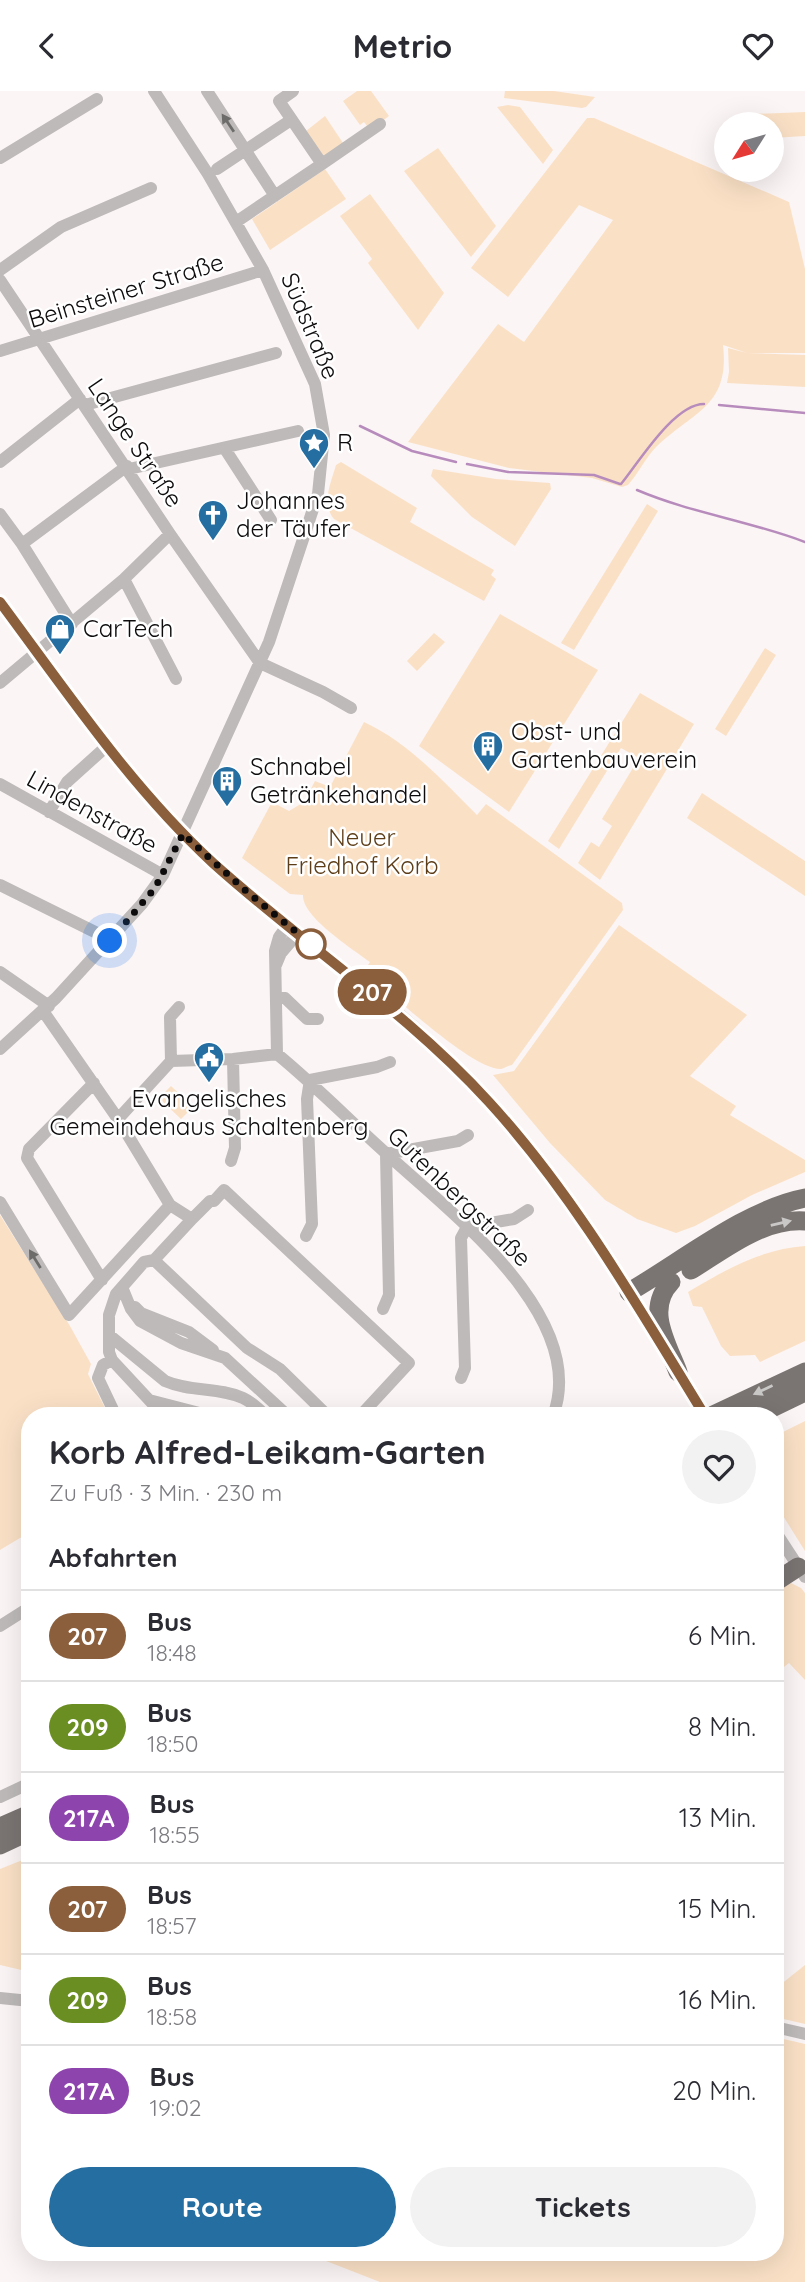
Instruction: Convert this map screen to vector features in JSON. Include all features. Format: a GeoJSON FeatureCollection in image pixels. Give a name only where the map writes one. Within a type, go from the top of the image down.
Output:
{"type":"FeatureCollection","features":[{"type":"Feature","properties":{"kind":"highway"},"geometry":{"type":"LineString","coordinates":[[633,1298],[742,1223],[775,1206],[805,1198]]}},
{"type":"Feature","properties":{"kind":"highway"},"geometry":{"type":"LineString","coordinates":[[633,1298],[671,1282],[763,1228],[779,1222],[805,1221]]}},
{"type":"Feature","properties":{"kind":"highway"},"geometry":{"type":"LineString","coordinates":[[671,1282],[660,1298],[657,1312],[678,1372]]}},
{"type":"Feature","properties":{"kind":"highway"},"geometry":{"type":"LineString","coordinates":[[727,1407],[801,1372]]}},
{"type":"Feature","properties":{"kind":"highway"},"geometry":{"type":"LineString","coordinates":[[774,1407],[805,1392]]}},
{"type":"Feature","properties":{"kind":"highway"},"geometry":{"type":"LineString","coordinates":[[0,1828],[21,1818]]}},
{"type":"Feature","properties":{"kind":"highway"},"geometry":{"type":"LineString","coordinates":[[0,1845],[21,1835]]}},
{"type":"Feature","properties":{"kind":"street","name":"Südstraße"},"geometry":{"type":"LineString","coordinates":[[0,1049],[46,1008],[110,941],[163,876],[260,663],[318,494],[324,435],[315,384],[263,270],[208,174],[154,91]]}},
{"type":"Feature","properties":{"kind":"street"},"geometry":{"type":"LineString","coordinates":[[207,91],[275,196]]}},
{"type":"Feature","properties":{"kind":"street"},"geometry":{"type":"LineString","coordinates":[[293,91],[279,101],[322,164]]}},
{"type":"Feature","properties":{"kind":"street"},"geometry":{"type":"LineString","coordinates":[[0,157],[97,99]]}},
{"type":"Feature","properties":{"kind":"street"},"geometry":{"type":"LineString","coordinates":[[217,169],[291,120]]}},
{"type":"Feature","properties":{"kind":"street"},"geometry":{"type":"LineString","coordinates":[[236,222],[380,124]]}},
{"type":"Feature","properties":{"kind":"street"},"geometry":{"type":"LineString","coordinates":[[0,270],[61,227],[151,188]]}},
{"type":"Feature","properties":{"kind":"street","name":"Beinsteiner Straße"},"geometry":{"type":"LineString","coordinates":[[0,351],[263,270]]}},
{"type":"Feature","properties":{"kind":"street","name":"Lange Straße"},"geometry":{"type":"LineString","coordinates":[[0,280],[260,663]]}},
{"type":"Feature","properties":{"kind":"street"},"geometry":{"type":"LineString","coordinates":[[0,462],[83,402],[275,353]]}},
{"type":"Feature","properties":{"kind":"street"},"geometry":{"type":"LineString","coordinates":[[22,544],[128,468],[298,431]]}},
{"type":"Feature","properties":{"kind":"street"},"geometry":{"type":"LineString","coordinates":[[225,449],[271,520]]}},
{"type":"Feature","properties":{"kind":"street"},"geometry":{"type":"LineString","coordinates":[[0,514],[72,624]]}},
{"type":"Feature","properties":{"kind":"street"},"geometry":{"type":"LineString","coordinates":[[0,683],[124,579],[170,534]]}},
{"type":"Feature","properties":{"kind":"street"},"geometry":{"type":"LineString","coordinates":[[124,579],[176,679]]}},
{"type":"Feature","properties":{"kind":"street"},"geometry":{"type":"LineString","coordinates":[[0,602],[107,746],[183,834],[214,864],[293,930],[411,1024],[491,1103],[568,1199],[633,1298],[699,1407]]}},
{"type":"Feature","properties":{"kind":"street"},"geometry":{"type":"LineString","coordinates":[[260,663],[351,708]]}},
{"type":"Feature","properties":{"kind":"street"},"geometry":{"type":"LineString","coordinates":[[49,812],[67,782],[107,746]]}},
{"type":"Feature","properties":{"kind":"street","name":"Lindenstraße"},"geometry":{"type":"LineString","coordinates":[[0,784],[163,876]]}},
{"type":"Feature","properties":{"kind":"street"},"geometry":{"type":"LineString","coordinates":[[0,885],[110,941]]}},
{"type":"Feature","properties":{"kind":"street"},"geometry":{"type":"LineString","coordinates":[[171,1061],[277,1054],[275,969],[293,930]]}},
{"type":"Feature","properties":{"kind":"street"},"geometry":{"type":"LineString","coordinates":[[0,972],[46,1008],[170,1205],[192,1219]]}},
{"type":"Feature","properties":{"kind":"street"},"geometry":{"type":"LineString","coordinates":[[277,997],[285,998],[307,1019],[318,1019]]}},
{"type":"Feature","properties":{"kind":"street"},"geometry":{"type":"LineString","coordinates":[[118,1119],[171,1061],[170,1017],[179,1007]]}},
{"type":"Feature","properties":{"kind":"street","name":"Gutenbergstraße"},"geometry":{"type":"LineString","coordinates":[[277,1054],[310,1080],[467,1227],[512,1274],[547,1330],[555,1349],[561,1376],[556,1407]]}},
{"type":"Feature","properties":{"kind":"street"},"geometry":{"type":"LineString","coordinates":[[231,1161],[235,1149],[233,1059]]}},
{"type":"Feature","properties":{"kind":"street"},"geometry":{"type":"LineString","coordinates":[[306,1235],[312,1224],[307,1099],[310,1080],[390,1062]]}},
{"type":"Feature","properties":{"kind":"street"},"geometry":{"type":"LineString","coordinates":[[94,1083],[29,1149],[27,1158],[102,1280]]}},
{"type":"Feature","properties":{"kind":"street"},"geometry":{"type":"LineString","coordinates":[[383,1309],[389,1296],[386,1154],[458,1141],[468,1135]]}},
{"type":"Feature","properties":{"kind":"street"},"geometry":{"type":"LineString","coordinates":[[156,1407],[112,1360],[108,1352],[111,1305],[124,1292],[144,1262],[155,1260],[192,1219],[224,1190],[409,1363],[368,1407]]}},
{"type":"Feature","properties":{"kind":"street"},"geometry":{"type":"LineString","coordinates":[[0,1202],[69,1315],[170,1205]]}},
{"type":"Feature","properties":{"kind":"street"},"geometry":{"type":"LineString","coordinates":[[461,1378],[465,1368],[461,1238],[467,1227],[514,1219],[527,1210]]}},
{"type":"Feature","properties":{"kind":"street"},"geometry":{"type":"LineString","coordinates":[[155,1260],[247,1348],[280,1369],[319,1407]]}},
{"type":"Feature","properties":{"kind":"street"},"geometry":{"type":"LineString","coordinates":[[124,1292],[140,1321],[181,1343],[225,1358],[278,1407]]}},
{"type":"Feature","properties":{"kind":"street"},"geometry":{"type":"LineString","coordinates":[[109,1335],[165,1381],[176,1386],[240,1396],[257,1407]]}},
{"type":"Feature","properties":{"kind":"street"},"geometry":{"type":"LineString","coordinates":[[112,1360],[103,1365],[99,1378],[112,1407]]}},
{"type":"Feature","properties":{"kind":"street"},"geometry":{"type":"LineString","coordinates":[[149,1400],[176,1407]]}},
{"type":"Feature","properties":{"kind":"street"},"geometry":{"type":"LineString","coordinates":[[784,1550],[792,1567]]}},
{"type":"Feature","properties":{"kind":"street"},"geometry":{"type":"LineString","coordinates":[[0,1626],[21,1613]]}},
{"type":"Feature","properties":{"kind":"street"},"geometry":{"type":"LineString","coordinates":[[0,1797],[21,1787]]}},
{"type":"Feature","properties":{"kind":"street"},"geometry":{"type":"LineString","coordinates":[[0,1998],[21,2000]]}},
{"type":"Feature","properties":{"kind":"street"},"geometry":{"type":"LineString","coordinates":[[784,2029],[805,2033]]}},
{"type":"Feature","properties":{"kind":"green space"},"geometry":{"type":"Polygon","coordinates":[[[357,91],[371,91],[389,116],[381,122],[367,126],[364,122],[360,125],[343,101],[357,91]]]}},
{"type":"Feature","properties":{"kind":"green space"},"geometry":{"type":"Polygon","coordinates":[[[505,91],[554,91],[595,97],[582,108],[504,98],[505,91]]]}},
{"type":"Feature","properties":{"kind":"green space"},"geometry":{"type":"Polygon","coordinates":[[[497,107],[520,107],[553,150],[543,164],[497,107]]]}},
{"type":"Feature","properties":{"kind":"green space"},"geometry":{"type":"Polygon","coordinates":[[[805,112],[805,136],[784,137],[784,113],[805,112]]]}},
{"type":"Feature","properties":{"kind":"green space"},"geometry":{"type":"Polygon","coordinates":[[[325,116],[343,143],[327,156],[323,155],[306,131],[325,116]]]}},
{"type":"Feature","properties":{"kind":"green space"},"geometry":{"type":"Polygon","coordinates":[[[587,118],[594,118],[714,170],[714,182],[743,182],[789,202],[805,269],[805,353],[748,353],[805,355],[805,387],[727,383],[728,348],[747,353],[723,345],[724,365],[715,395],[696,415],[657,446],[628,485],[622,487],[592,478],[509,468],[408,442],[498,324],[524,342],[613,220],[579,205],[508,297],[471,268],[587,118]]]}},
{"type":"Feature","properties":{"kind":"green space"},"geometry":{"type":"Polygon","coordinates":[[[438,148],[496,226],[471,257],[404,171],[438,148]]]}},
{"type":"Feature","properties":{"kind":"green space"},"geometry":{"type":"Polygon","coordinates":[[[325,169],[346,199],[270,250],[252,219],[325,169]]]}},
{"type":"Feature","properties":{"kind":"green space"},"geometry":{"type":"Polygon","coordinates":[[[370,194],[444,293],[418,330],[368,263],[372,259],[340,216],[370,194]]]}},
{"type":"Feature","properties":{"kind":"green space"},"geometry":{"type":"Polygon","coordinates":[[[341,462],[417,508],[410,522],[494,570],[491,575],[496,579],[484,601],[334,519],[328,507],[328,493],[336,465],[341,462]]]}},
{"type":"Feature","properties":{"kind":"green space"},"geometry":{"type":"Polygon","coordinates":[[[433,469],[496,479],[550,483],[551,489],[515,546],[472,517],[431,476],[433,469]]]}},
{"type":"Feature","properties":{"kind":"green space"},"geometry":{"type":"Polygon","coordinates":[[[647,504],[658,511],[574,650],[561,643],[647,504]]]}},
{"type":"Feature","properties":{"kind":"green space"},"geometry":{"type":"Polygon","coordinates":[[[500,614],[598,670],[509,812],[419,746],[500,614]]]}},
{"type":"Feature","properties":{"kind":"green space"},"geometry":{"type":"Polygon","coordinates":[[[434,633],[445,642],[417,671],[407,661],[434,633]]]}},
{"type":"Feature","properties":{"kind":"green space"},"geometry":{"type":"Polygon","coordinates":[[[765,648],[776,655],[726,736],[715,729],[765,648]]]}},
{"type":"Feature","properties":{"kind":"green space"},"geometry":{"type":"Polygon","coordinates":[[[640,693],[694,724],[600,880],[578,863],[591,842],[599,847],[612,826],[602,819],[639,758],[621,748],[559,849],[548,841],[640,693]]]}},
{"type":"Feature","properties":{"kind":"green space","name":"Neuer Friedhof Korb"},"geometry":{"type":"Polygon","coordinates":[[[364,722],[410,751],[477,815],[486,804],[622,903],[623,910],[512,1065],[501,1069],[488,1066],[452,1044],[364,971],[370,962],[319,922],[305,904],[303,895],[290,894],[242,858],[272,802],[289,811],[304,802],[315,781],[330,787],[364,722]]]}},
{"type":"Feature","properties":{"kind":"green space"},"geometry":{"type":"Polygon","coordinates":[[[702,793],[805,861],[805,896],[687,818],[702,793]]]}},
{"type":"Feature","properties":{"kind":"green space"},"geometry":{"type":"Polygon","coordinates":[[[619,925],[747,1015],[690,1076],[736,1106],[730,1115],[805,1160],[805,1172],[676,1233],[637,1219],[605,1200],[550,1143],[493,1075],[514,1071],[619,925]]]}},
{"type":"Feature","properties":{"kind":"green space"},"geometry":{"type":"Polygon","coordinates":[[[171,1086],[193,1107],[181,1119],[159,1098],[171,1086]]]}},
{"type":"Feature","properties":{"kind":"green space"},"geometry":{"type":"Polygon","coordinates":[[[0,1215],[91,1364],[88,1374],[104,1407],[21,1407],[21,1537],[0,1550],[0,1215]]]}},
{"type":"Feature","properties":{"kind":"green space"},"geometry":{"type":"Polygon","coordinates":[[[805,1246],[805,1341],[760,1362],[755,1355],[730,1356],[721,1346],[702,1307],[693,1306],[688,1292],[758,1256],[805,1246]]]}},
{"type":"Feature","properties":{"kind":"green space"},"geometry":{"type":"Polygon","coordinates":[[[805,1421],[805,1551],[784,1517],[784,1432],[805,1421]]]}},
{"type":"Feature","properties":{"kind":"green space"},"geometry":{"type":"Polygon","coordinates":[[[791,1583],[805,1593],[805,1680],[789,1663],[784,1667],[784,1585],[791,1583]]]}},
{"type":"Feature","properties":{"kind":"green space"},"geometry":{"type":"Polygon","coordinates":[[[21,1861],[21,1970],[0,1965],[0,1869],[21,1861]]]}},
{"type":"Feature","properties":{"kind":"green space"},"geometry":{"type":"Polygon","coordinates":[[[805,1965],[805,2024],[784,2019],[784,1982],[805,1965]]]}},
{"type":"Feature","properties":{"kind":"green space"},"geometry":{"type":"Polygon","coordinates":[[[784,2039],[805,2044],[805,2282],[380,2282],[326,2261],[784,2261],[784,2039]]]}},
{"type":"Feature","properties":{"kind":"waterway"},"geometry":{"type":"LineString","coordinates":[[621,484],[669,424],[681,413],[704,404]]}},
{"type":"Feature","properties":{"kind":"waterway"},"geometry":{"type":"LineString","coordinates":[[719,405],[805,413]]}},
{"type":"Feature","properties":{"kind":"waterway"},"geometry":{"type":"LineString","coordinates":[[360,426],[412,451],[456,462]]}},
{"type":"Feature","properties":{"kind":"waterway"},"geometry":{"type":"LineString","coordinates":[[467,464],[508,472],[594,475],[620,484]]}},
{"type":"Feature","properties":{"kind":"waterway"},"geometry":{"type":"LineString","coordinates":[[637,490],[678,505],[805,542]]}},
{"type":"Feature","properties":{"kind":"bus line","name":"207"},"geometry":{"type":"LineString","coordinates":[[0,602],[79,712],[135,781],[183,834],[214,864],[310,944],[411,1024],[500,1114],[568,1199],[700,1407]]}},
{"type":"Feature","properties":{"kind":"place","name":"R"},"geometry":{"type":"Point","coordinates":[314,470]}},
{"type":"Feature","properties":{"kind":"place","name":"Johannes der Täufer"},"geometry":{"type":"Point","coordinates":[213,542]}},
{"type":"Feature","properties":{"kind":"place","name":"CarTech"},"geometry":{"type":"Point","coordinates":[60,656]}},
{"type":"Feature","properties":{"kind":"place","name":"Obst- und Gartenbauverein"},"geometry":{"type":"Point","coordinates":[488,773]}},
{"type":"Feature","properties":{"kind":"place","name":"Schnabel Getränkehandel"},"geometry":{"type":"Point","coordinates":[227,808]}},
{"type":"Feature","properties":{"kind":"place","name":"Evangelisches Gemeindehaus Schaltenberg"},"geometry":{"type":"Point","coordinates":[209,1084]}},
{"type":"Feature","properties":{"kind":"route"},"geometry":{"type":"LineString","coordinates":[[110,941],[155,888],[183,834],[214,864],[311,944]]}}]}
